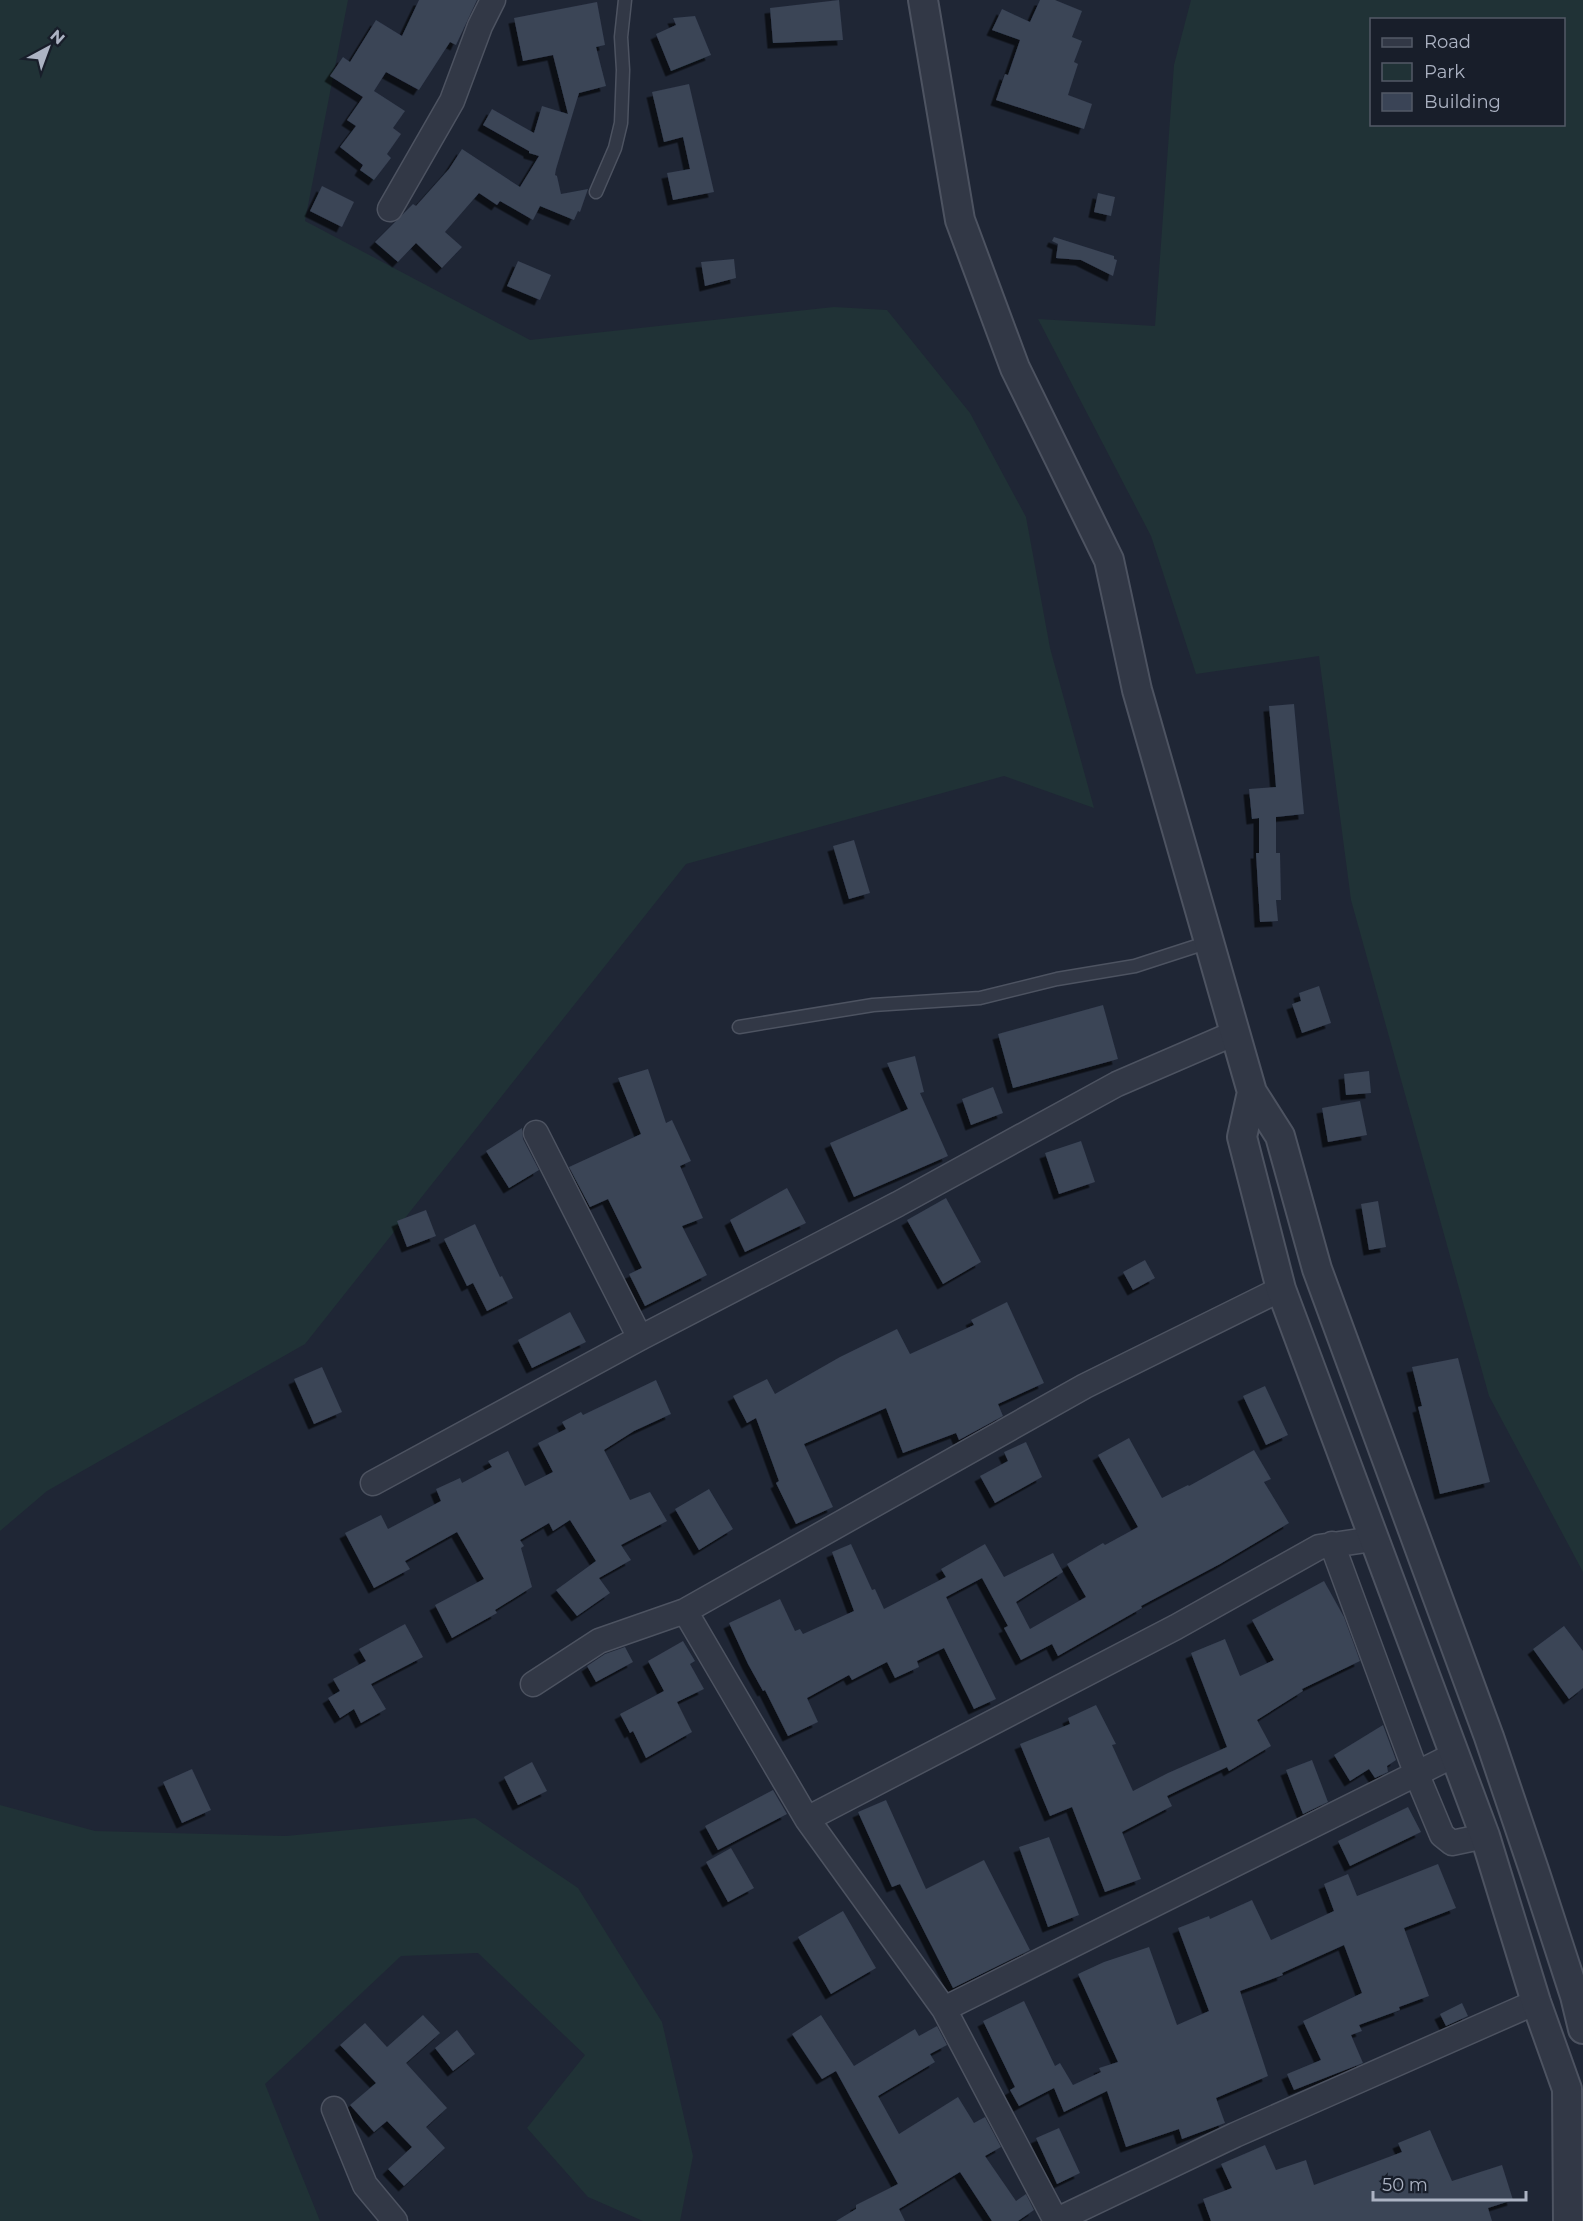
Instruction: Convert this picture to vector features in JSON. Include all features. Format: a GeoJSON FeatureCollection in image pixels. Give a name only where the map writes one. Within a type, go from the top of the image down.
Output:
{"type":"FeatureCollection","features":[{"type":"Feature","properties":{"kind":"street"},"geometry":{"type":"LineString","coordinates":[[390,210],[452,101],[480,26],[493,0]]}},
{"type":"Feature","properties":{"kind":"street"},"geometry":{"type":"LineString","coordinates":[[923,0],[960,220],[1015,368],[1109,560],[1137,690],[1252,1092],[1280,1136],[1317,1269],[1489,1737],[1554,1933],[1583,2029]]}},
{"type":"Feature","properties":{"kind":"street"},"geometry":{"type":"LineString","coordinates":[[373,1483],[640,1338],[898,1204],[1117,1084],[1235,1033]]}},
{"type":"Feature","properties":{"kind":"street"},"geometry":{"type":"LineString","coordinates":[[1252,1092],[1242,1137],[1281,1289],[1485,1836],[1536,2002],[1567,2090],[1568,2221]]}},
{"type":"Feature","properties":{"kind":"street"},"geometry":{"type":"LineString","coordinates":[[536,1133],[640,1338]]}},
{"type":"Feature","properties":{"kind":"street"},"geometry":{"type":"LineString","coordinates":[[533,1684],[598,1641],[685,1611],[1085,1386],[1281,1289]]}},
{"type":"Feature","properties":{"kind":"street"},"geometry":{"type":"LineString","coordinates":[[807,1819],[1176,1627],[1319,1547],[1373,1539]]}},
{"type":"Feature","properties":{"kind":"street"},"geometry":{"type":"LineString","coordinates":[[1332,1544],[1417,1774],[1442,1835],[1452,1843],[1485,1836]]}},
{"type":"Feature","properties":{"kind":"street"},"geometry":{"type":"LineString","coordinates":[[685,1611],[807,1819],[944,2009],[1055,2221],[1235,2135],[1536,2002]]}},
{"type":"Feature","properties":{"kind":"street"},"geometry":{"type":"LineString","coordinates":[[944,2009],[1454,1755]]}},
{"type":"Feature","properties":{"kind":"street"},"geometry":{"type":"LineString","coordinates":[[334,2109],[365,2185],[395,2221]]}},
{"type":"Feature","properties":{"kind":"lane"},"geometry":{"type":"LineString","coordinates":[[596,192],[615,148],[621,123],[623,70],[621,37],[625,0]]}},
{"type":"Feature","properties":{"kind":"lane"},"geometry":{"type":"LineString","coordinates":[[739,1027],[873,1005],[980,998],[1057,979],[1135,966],[1209,942]]}},
{"type":"Feature","properties":{"kind":"green space"},"geometry":{"type":"Polygon","coordinates":[[[0,0],[348,0],[305,221],[530,340],[834,307],[887,310],[970,413],[1026,517],[1050,648],[1094,808],[1004,776],[686,864],[305,1344],[47,1491],[0,1531],[0,0]]]}},
{"type":"Feature","properties":{"kind":"green space"},"geometry":{"type":"Polygon","coordinates":[[[1191,0],[1583,0],[1583,1572],[1489,1396],[1351,900],[1319,656],[1196,674],[1151,536],[1038,319],[1155,326],[1174,65],[1191,0]]]}},
{"type":"Feature","properties":{"kind":"green space"},"geometry":{"type":"Polygon","coordinates":[[[0,1805],[95,1831],[286,1836],[475,1818],[578,1888],[662,2022],[693,2156],[680,2221],[643,2221],[588,2197],[527,2128],[585,2055],[478,1953],[401,1956],[265,2084],[320,2221],[0,2221],[0,1805]]]}},
{"type":"Feature","properties":{"kind":"building"},"geometry":{"type":"Polygon","coordinates":[[[419,0],[477,0],[456,45],[450,42],[419,90],[386,72],[374,91],[405,111],[393,128],[401,134],[387,154],[391,158],[374,180],[360,170],[363,165],[340,147],[356,126],[347,120],[363,97],[330,76],[343,57],[350,62],[376,20],[402,36],[419,0]]]}},
{"type":"Feature","properties":{"kind":"building"},"geometry":{"type":"Polygon","coordinates":[[[839,0],[843,40],[773,43],[770,8],[839,0]]]}},
{"type":"Feature","properties":{"kind":"building"},"geometry":{"type":"Polygon","coordinates":[[[1040,0],[1055,0],[1082,11],[1072,37],[1082,41],[1074,62],[1078,64],[1068,95],[1092,104],[1084,129],[996,100],[1005,74],[1008,75],[1020,40],[992,30],[1002,9],[1030,22],[1040,0]]]}},
{"type":"Feature","properties":{"kind":"building"},"geometry":{"type":"Polygon","coordinates":[[[597,2],[605,45],[596,47],[606,86],[579,93],[555,175],[561,194],[588,189],[580,212],[578,211],[574,220],[540,206],[533,220],[500,201],[497,205],[479,193],[445,232],[462,247],[442,268],[416,243],[398,262],[375,242],[413,204],[416,206],[449,169],[462,149],[520,187],[539,156],[529,153],[483,125],[492,109],[534,133],[542,106],[568,114],[553,55],[523,61],[514,18],[597,2]]]}},
{"type":"Feature","properties":{"kind":"building"},"geometry":{"type":"Polygon","coordinates":[[[695,16],[711,55],[671,71],[656,34],[676,25],[673,18],[695,16]]]}},
{"type":"Feature","properties":{"kind":"building"},"geometry":{"type":"Polygon","coordinates":[[[689,84],[714,192],[673,200],[667,173],[690,169],[683,137],[664,142],[652,92],[689,84]]]}},
{"type":"Feature","properties":{"kind":"building"},"geometry":{"type":"Polygon","coordinates":[[[322,186],[354,202],[342,227],[310,211],[322,186]]]}},
{"type":"Feature","properties":{"kind":"building"},"geometry":{"type":"Polygon","coordinates":[[[1098,193],[1115,197],[1111,216],[1094,212],[1098,193]]]}},
{"type":"Feature","properties":{"kind":"building"},"geometry":{"type":"Polygon","coordinates":[[[1054,237],[1114,256],[1117,260],[1113,276],[1081,260],[1056,258],[1058,244],[1052,241],[1054,237]]]}},
{"type":"Feature","properties":{"kind":"building"},"geometry":{"type":"Polygon","coordinates":[[[734,259],[736,278],[705,286],[701,262],[734,259]]]}},
{"type":"Feature","properties":{"kind":"building"},"geometry":{"type":"Polygon","coordinates":[[[518,261],[551,275],[540,300],[507,286],[518,261]]]}},
{"type":"Feature","properties":{"kind":"building"},"geometry":{"type":"Polygon","coordinates":[[[1294,704],[1304,814],[1276,817],[1276,853],[1280,853],[1281,900],[1276,900],[1278,921],[1260,922],[1256,853],[1259,853],[1259,818],[1252,819],[1249,789],[1276,787],[1269,706],[1294,704]]]}},
{"type":"Feature","properties":{"kind":"building"},"geometry":{"type":"Polygon","coordinates":[[[854,840],[870,893],[849,899],[833,846],[854,840]]]}},
{"type":"Feature","properties":{"kind":"building"},"geometry":{"type":"Polygon","coordinates":[[[1319,986],[1331,1023],[1302,1033],[1292,1004],[1301,1001],[1299,993],[1319,986]]]}},
{"type":"Feature","properties":{"kind":"building"},"geometry":{"type":"Polygon","coordinates":[[[1103,1005],[1118,1059],[1013,1088],[998,1034],[1103,1005]]]}},
{"type":"Feature","properties":{"kind":"building"},"geometry":{"type":"Polygon","coordinates":[[[915,1056],[924,1092],[920,1093],[948,1156],[854,1197],[830,1143],[908,1109],[887,1063],[915,1056]]]}},
{"type":"Feature","properties":{"kind":"building"},"geometry":{"type":"Polygon","coordinates":[[[648,1069],[666,1123],[672,1120],[691,1161],[680,1166],[703,1218],[682,1226],[707,1275],[645,1306],[629,1274],[642,1268],[608,1199],[590,1207],[569,1167],[641,1134],[618,1078],[648,1069]]]}},
{"type":"Feature","properties":{"kind":"building"},"geometry":{"type":"Polygon","coordinates":[[[1369,1071],[1371,1093],[1346,1095],[1344,1074],[1369,1071]]]}},
{"type":"Feature","properties":{"kind":"building"},"geometry":{"type":"Polygon","coordinates":[[[993,1087],[1003,1113],[971,1125],[962,1099],[993,1087]]]}},
{"type":"Feature","properties":{"kind":"building"},"geometry":{"type":"Polygon","coordinates":[[[1360,1101],[1367,1135],[1328,1142],[1322,1108],[1360,1101]]]}},
{"type":"Feature","properties":{"kind":"building"},"geometry":{"type":"Polygon","coordinates":[[[522,1128],[523,1139],[539,1170],[509,1188],[486,1151],[522,1128]]]}},
{"type":"Feature","properties":{"kind":"building"},"geometry":{"type":"Polygon","coordinates":[[[1081,1141],[1095,1182],[1059,1194],[1045,1153],[1081,1141]]]}},
{"type":"Feature","properties":{"kind":"building"},"geometry":{"type":"Polygon","coordinates":[[[787,1188],[806,1223],[745,1252],[730,1220],[787,1188]]]}},
{"type":"Feature","properties":{"kind":"building"},"geometry":{"type":"Polygon","coordinates":[[[946,1198],[981,1262],[943,1284],[907,1220],[946,1198]]]}},
{"type":"Feature","properties":{"kind":"building"},"geometry":{"type":"Polygon","coordinates":[[[1378,1201],[1386,1247],[1369,1250],[1361,1204],[1378,1201]]]}},
{"type":"Feature","properties":{"kind":"building"},"geometry":{"type":"Polygon","coordinates":[[[426,1210],[436,1236],[407,1247],[397,1221],[426,1210]]]}},
{"type":"Feature","properties":{"kind":"building"},"geometry":{"type":"Polygon","coordinates":[[[475,1224],[500,1277],[502,1276],[513,1298],[487,1311],[473,1283],[467,1286],[444,1239],[475,1224]]]}},
{"type":"Feature","properties":{"kind":"building"},"geometry":{"type":"Polygon","coordinates":[[[1145,1260],[1155,1278],[1133,1290],[1123,1272],[1145,1260]]]}},
{"type":"Feature","properties":{"kind":"building"},"geometry":{"type":"Polygon","coordinates":[[[1007,1302],[1044,1383],[998,1404],[1003,1416],[959,1440],[956,1433],[903,1453],[886,1408],[804,1444],[833,1507],[796,1524],[776,1483],[779,1481],[756,1418],[747,1423],[733,1396],[767,1379],[775,1394],[840,1357],[897,1329],[910,1354],[974,1325],[971,1320],[1007,1302]]]}},
{"type":"Feature","properties":{"kind":"building"},"geometry":{"type":"Polygon","coordinates":[[[570,1312],[586,1342],[532,1368],[518,1340],[570,1312]]]}},
{"type":"Feature","properties":{"kind":"building"},"geometry":{"type":"Polygon","coordinates":[[[1458,1358],[1490,1482],[1440,1494],[1418,1407],[1422,1406],[1412,1367],[1458,1358]]]}},
{"type":"Feature","properties":{"kind":"building"},"geometry":{"type":"Polygon","coordinates":[[[322,1367],[342,1412],[314,1424],[294,1379],[322,1367]]]}},
{"type":"Feature","properties":{"kind":"building"},"geometry":{"type":"Polygon","coordinates":[[[656,1380],[671,1414],[634,1431],[604,1450],[630,1500],[650,1492],[667,1521],[621,1545],[631,1560],[599,1578],[610,1593],[577,1616],[556,1590],[596,1561],[570,1520],[553,1531],[549,1523],[520,1540],[524,1546],[521,1548],[532,1587],[495,1610],[497,1613],[452,1638],[435,1605],[484,1579],[457,1532],[405,1561],[410,1569],[374,1588],[345,1533],[381,1515],[388,1529],[441,1501],[436,1489],[460,1478],[462,1483],[492,1467],[488,1461],[508,1451],[525,1486],[553,1472],[538,1443],[566,1429],[562,1422],[581,1412],[583,1415],[656,1380]]]}},
{"type":"Feature","properties":{"kind":"building"},"geometry":{"type":"Polygon","coordinates":[[[1265,1386],[1288,1435],[1266,1445],[1243,1396],[1265,1386]]]}},
{"type":"Feature","properties":{"kind":"building"},"geometry":{"type":"Polygon","coordinates":[[[1129,1438],[1162,1498],[1189,1486],[1254,1450],[1271,1479],[1264,1482],[1289,1523],[1220,1564],[1141,1606],[1142,1608],[1058,1656],[1052,1644],[1021,1660],[1004,1628],[1008,1626],[982,1578],[946,1597],[996,1699],[974,1709],[944,1648],[917,1661],[919,1667],[895,1678],[887,1662],[852,1680],[849,1675],[807,1698],[818,1722],[788,1736],[765,1690],[763,1691],[748,1664],[729,1623],[780,1599],[795,1631],[800,1629],[803,1634],[854,1611],[832,1552],[851,1544],[872,1590],[875,1589],[884,1609],[946,1577],[941,1569],[985,1544],[1004,1577],[1053,1553],[1063,1572],[1016,1602],[1030,1629],[1086,1597],[1067,1564],[1103,1543],[1105,1545],[1138,1527],[1098,1455],[1129,1438]]]}},
{"type":"Feature","properties":{"kind":"building"},"geometry":{"type":"Polygon","coordinates":[[[1026,1442],[1042,1477],[995,1503],[980,1476],[1008,1461],[1004,1452],[1026,1442]]]}},
{"type":"Feature","properties":{"kind":"building"},"geometry":{"type":"Polygon","coordinates":[[[709,1489],[733,1529],[699,1550],[675,1509],[709,1489]]]}},
{"type":"Feature","properties":{"kind":"building"},"geometry":{"type":"Polygon","coordinates":[[[1324,1581],[1344,1617],[1360,1661],[1302,1689],[1303,1691],[1257,1720],[1271,1746],[1229,1771],[1227,1767],[1167,1796],[1172,1806],[1122,1832],[1141,1879],[1105,1892],[1072,1807],[1050,1816],[1020,1744],[1070,1724],[1068,1718],[1096,1705],[1116,1744],[1112,1745],[1133,1791],[1227,1747],[1191,1653],[1225,1639],[1240,1676],[1274,1660],[1252,1620],[1324,1581]]]}},
{"type":"Feature","properties":{"kind":"building"},"geometry":{"type":"Polygon","coordinates":[[[405,1624],[423,1657],[371,1684],[386,1709],[361,1723],[354,1709],[340,1718],[328,1698],[340,1691],[333,1679],[366,1661],[359,1649],[405,1624]]]}},
{"type":"Feature","properties":{"kind":"building"},"geometry":{"type":"Polygon","coordinates":[[[1564,1626],[1583,1651],[1583,1688],[1569,1699],[1533,1649],[1564,1626]]]}},
{"type":"Feature","properties":{"kind":"building"},"geometry":{"type":"Polygon","coordinates":[[[683,1641],[695,1661],[690,1664],[704,1689],[677,1702],[692,1732],[646,1758],[633,1731],[630,1733],[620,1714],[664,1691],[648,1661],[683,1641]]]}},
{"type":"Feature","properties":{"kind":"building"},"geometry":{"type":"Polygon","coordinates":[[[625,1647],[633,1662],[596,1682],[587,1666],[605,1654],[625,1647]]]}},
{"type":"Feature","properties":{"kind":"building"},"geometry":{"type":"Polygon","coordinates":[[[1383,1725],[1396,1760],[1387,1766],[1388,1772],[1375,1778],[1369,1769],[1350,1781],[1334,1755],[1383,1725]]]}},
{"type":"Feature","properties":{"kind":"building"},"geometry":{"type":"Polygon","coordinates":[[[1312,1760],[1328,1802],[1303,1814],[1286,1770],[1312,1760]]]}},
{"type":"Feature","properties":{"kind":"building"},"geometry":{"type":"Polygon","coordinates":[[[532,1762],[547,1791],[518,1805],[504,1777],[532,1762]]]}},
{"type":"Feature","properties":{"kind":"building"},"geometry":{"type":"Polygon","coordinates":[[[192,1769],[211,1810],[182,1823],[163,1782],[192,1769]]]}},
{"type":"Feature","properties":{"kind":"building"},"geometry":{"type":"Polygon","coordinates":[[[773,1790],[787,1814],[718,1850],[705,1826],[773,1790]]]}},
{"type":"Feature","properties":{"kind":"building"},"geometry":{"type":"Polygon","coordinates":[[[886,1800],[926,1889],[984,1860],[1030,1950],[953,1988],[900,1884],[892,1887],[858,1812],[886,1800]]]}},
{"type":"Feature","properties":{"kind":"building"},"geometry":{"type":"Polygon","coordinates":[[[1408,1807],[1421,1832],[1350,1866],[1338,1841],[1408,1807]]]}},
{"type":"Feature","properties":{"kind":"building"},"geometry":{"type":"Polygon","coordinates":[[[1049,1837],[1079,1915],[1048,1927],[1019,1847],[1049,1837]]]}},
{"type":"Feature","properties":{"kind":"building"},"geometry":{"type":"Polygon","coordinates":[[[731,1848],[754,1888],[728,1902],[706,1862],[731,1848]]]}},
{"type":"Feature","properties":{"kind":"building"},"geometry":{"type":"Polygon","coordinates":[[[1438,1864],[1456,1908],[1404,1928],[1429,1996],[1399,2007],[1400,2010],[1359,2025],[1362,2031],[1351,2035],[1363,2063],[1294,2090],[1287,2074],[1321,2060],[1303,2021],[1362,1993],[1344,1945],[1282,1973],[1283,1975],[1240,1991],[1268,2076],[1216,2098],[1225,2123],[1182,2139],[1179,2129],[1126,2147],[1107,2091],[1064,2112],[1054,2088],[1019,2106],[1010,2090],[1015,2087],[983,2021],[1024,2001],[1055,2066],[1060,2063],[1073,2085],[1101,2072],[1099,2068],[1118,2062],[1078,1974],[1104,1962],[1149,1947],[1177,2025],[1209,2011],[1178,1928],[1209,1916],[1210,1919],[1252,1900],[1271,1940],[1334,1911],[1324,1884],[1348,1874],[1357,1896],[1438,1864]]]}},
{"type":"Feature","properties":{"kind":"building"},"geometry":{"type":"Polygon","coordinates":[[[843,1911],[876,1968],[831,1994],[798,1937],[843,1911]]]}},
{"type":"Feature","properties":{"kind":"building"},"geometry":{"type":"Polygon","coordinates":[[[1462,2003],[1468,2016],[1446,2026],[1440,2014],[1462,2003]]]}},
{"type":"Feature","properties":{"kind":"building"},"geometry":{"type":"Polygon","coordinates":[[[423,2015],[440,2033],[406,2063],[447,2108],[426,2127],[445,2148],[404,2186],[388,2169],[412,2147],[387,2121],[374,2132],[350,2105],[376,2083],[340,2045],[365,2023],[387,2047],[423,2015]]]}},
{"type":"Feature","properties":{"kind":"building"},"geometry":{"type":"Polygon","coordinates":[[[821,2015],[854,2066],[915,2029],[919,2036],[937,2026],[947,2045],[930,2054],[935,2062],[878,2096],[899,2134],[958,2097],[974,2123],[985,2117],[1001,2147],[985,2156],[1016,2201],[1026,2194],[1034,2210],[1018,2221],[992,2221],[960,2172],[899,2209],[905,2221],[836,2221],[856,2209],[856,2205],[898,2184],[836,2071],[822,2079],[792,2034],[821,2015]]]}},
{"type":"Feature","properties":{"kind":"building"},"geometry":{"type":"Polygon","coordinates":[[[457,2030],[475,2054],[453,2071],[435,2048],[457,2030]]]}},
{"type":"Feature","properties":{"kind":"building"},"geometry":{"type":"Polygon","coordinates":[[[1059,2128],[1080,2173],[1057,2184],[1036,2138],[1059,2128]]]}},
{"type":"Feature","properties":{"kind":"building"},"geometry":{"type":"Polygon","coordinates":[[[1430,2130],[1452,2181],[1502,2165],[1513,2200],[1488,2208],[1492,2221],[1211,2221],[1203,2199],[1232,2188],[1221,2164],[1265,2145],[1276,2170],[1306,2160],[1314,2185],[1402,2152],[1398,2143],[1430,2130]]]}}]}
